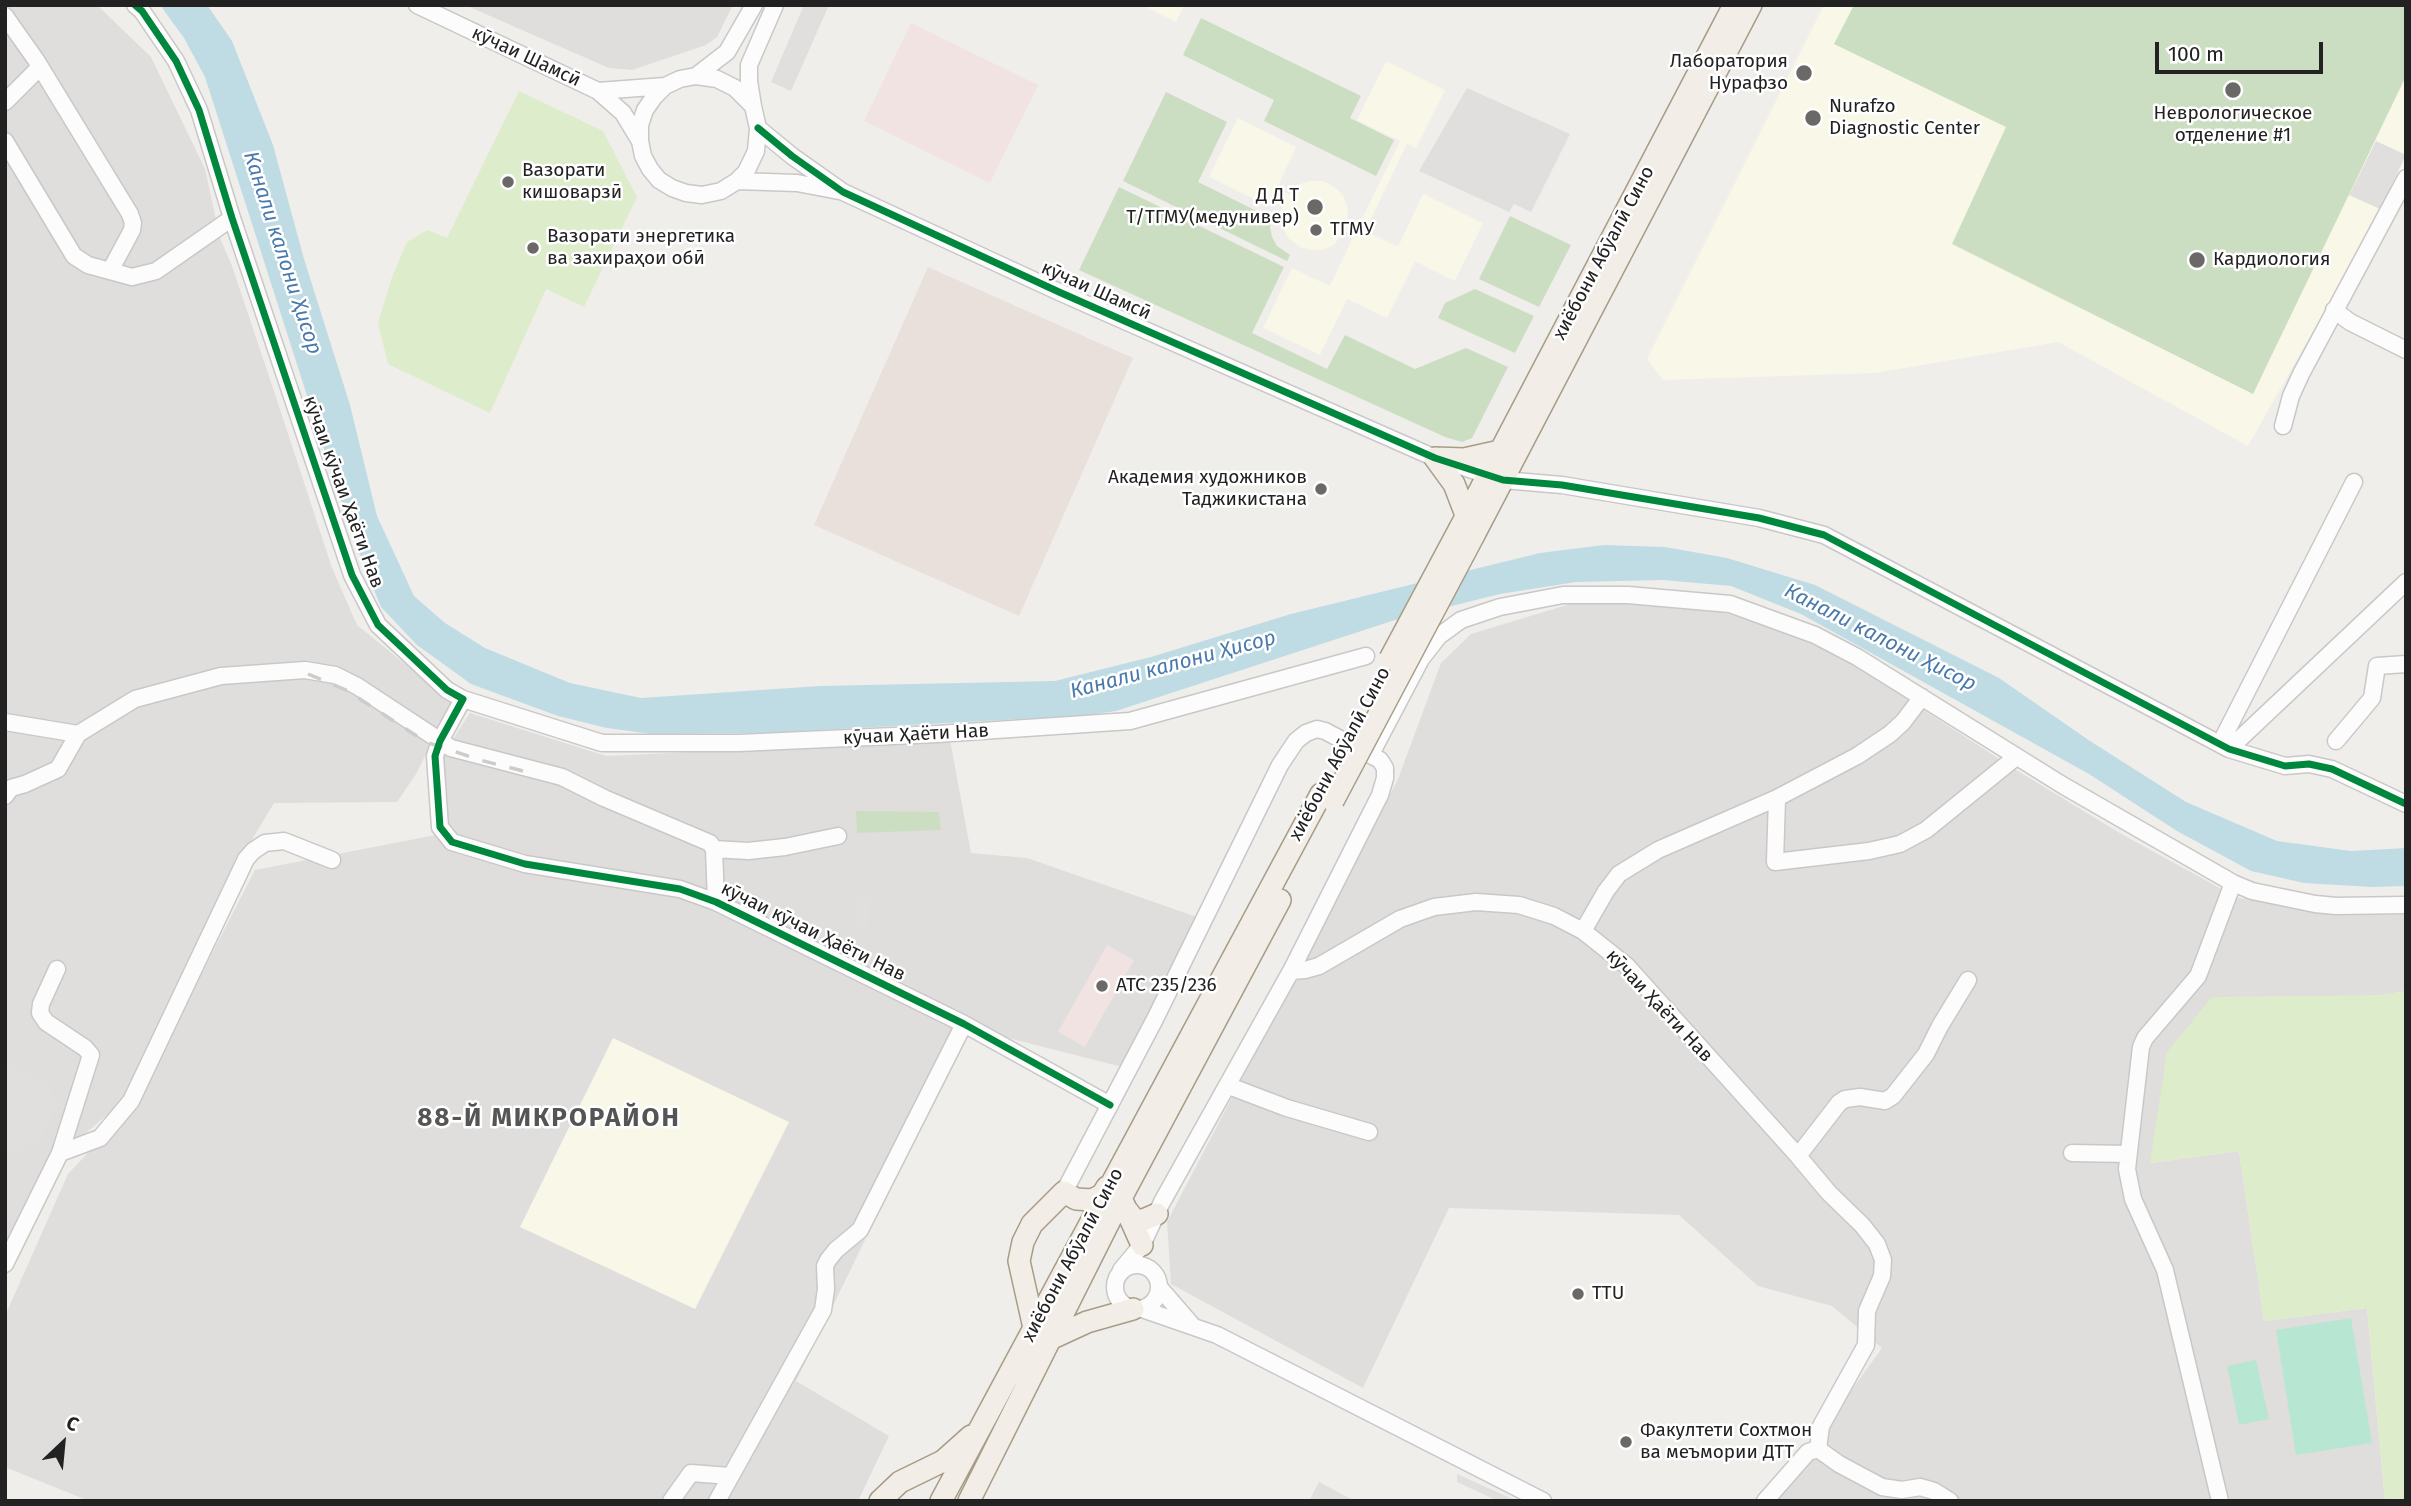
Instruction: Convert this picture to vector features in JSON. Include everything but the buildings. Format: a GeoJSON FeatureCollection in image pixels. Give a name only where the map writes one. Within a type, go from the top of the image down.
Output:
{"type":"FeatureCollection","features":[{"type":"Feature","properties":{"kind":"main road","name":"хиёбони Абӯалӣ Сино"},"geometry":{"type":"LineString","coordinates":[[1495,478],[1500,451],[1734,5]]}},
{"type":"Feature","properties":{"kind":"main road","name":"хиёбони Абӯалӣ Сино"},"geometry":{"type":"LineString","coordinates":[[969,1501],[1041,1334],[1116,1190],[1327,797],[1467,526],[1751,5]]}},
{"type":"Feature","properties":{"kind":"main road"},"geometry":{"type":"LineString","coordinates":[[1435,458],[1464,459],[1500,451]]}},
{"type":"Feature","properties":{"kind":"main road"},"geometry":{"type":"LineString","coordinates":[[1435,458],[1454,484],[1467,526]]}},
{"type":"Feature","properties":{"kind":"main road"},"geometry":{"type":"LineString","coordinates":[[1116,1190],[1092,1200],[1076,1199],[1064,1192],[1032,1224],[1023,1242],[1019,1261],[1041,1334],[1138,1309]]}},
{"type":"Feature","properties":{"kind":"main road"},"geometry":{"type":"LineString","coordinates":[[1116,1190],[1129,1214],[1136,1220],[1145,1221],[1157,1214]]}},
{"type":"Feature","properties":{"kind":"main road"},"geometry":{"type":"LineString","coordinates":[[1116,1190],[1142,1244]]}},
{"type":"Feature","properties":{"kind":"main road","name":"хиёбони Абӯалӣ Сино"},"geometry":{"type":"LineString","coordinates":[[941,1501],[983,1425],[1041,1334]]}},
{"type":"Feature","properties":{"kind":"main road"},"geometry":{"type":"LineString","coordinates":[[880,1501],[900,1482],[943,1461],[983,1425]]}},
{"type":"Feature","properties":{"kind":"street","name":"кӯчаи кӯчаи Ҳаёти Нав"},"geometry":{"type":"LineString","coordinates":[[135,5],[142,11],[176,61],[199,110],[232,218],[352,575],[378,625],[436,681],[463,699],[440,741],[435,756],[440,827],[452,842],[525,864],[680,888],[716,902],[964,1024],[1110,1105]]}},
{"type":"Feature","properties":{"kind":"street","name":"кӯчаи Шамсӣ"},"geometry":{"type":"LineString","coordinates":[[417,5],[597,90],[623,113],[640,141],[643,156],[650,169],[659,180],[672,188],[702,195],[721,191],[737,181],[797,183],[844,192]]}},
{"type":"Feature","properties":{"kind":"street"},"geometry":{"type":"LineString","coordinates":[[696,76],[727,52],[754,5]]}},
{"type":"Feature","properties":{"kind":"street"},"geometry":{"type":"LineString","coordinates":[[737,181],[752,162],[758,139],[748,81],[749,65],[775,5]]}},
{"type":"Feature","properties":{"kind":"street"},"geometry":{"type":"LineString","coordinates":[[5,16],[40,66],[130,214],[133,223],[130,235],[110,271]]}},
{"type":"Feature","properties":{"kind":"street"},"geometry":{"type":"LineString","coordinates":[[5,102],[40,66]]}},
{"type":"Feature","properties":{"kind":"street"},"geometry":{"type":"LineString","coordinates":[[696,76],[717,79],[735,88],[753,106]]}},
{"type":"Feature","properties":{"kind":"street","name":"кӯчаи Шамсӣ"},"geometry":{"type":"LineString","coordinates":[[597,90],[665,86],[696,76]]}},
{"type":"Feature","properties":{"kind":"street"},"geometry":{"type":"LineString","coordinates":[[640,141],[640,125],[645,110],[653,97],[665,86]]}},
{"type":"Feature","properties":{"kind":"street","name":"кӯчаи Шамсӣ"},"geometry":{"type":"LineString","coordinates":[[758,128],[792,156],[844,192],[1059,292],[1435,458],[1495,478],[1562,485],[1746,516],[1824,535],[2224,747],[2285,766],[2309,764],[2332,769],[2406,804]]}},
{"type":"Feature","properties":{"kind":"street"},"geometry":{"type":"LineString","coordinates":[[5,141],[74,256],[88,265],[132,277],[156,271],[232,218]]}},
{"type":"Feature","properties":{"kind":"street"},"geometry":{"type":"LineString","coordinates":[[2284,426],[2291,396],[2406,178]]}},
{"type":"Feature","properties":{"kind":"street"},"geometry":{"type":"LineString","coordinates":[[2334,310],[2350,322],[2406,350]]}},
{"type":"Feature","properties":{"kind":"street"},"geometry":{"type":"LineString","coordinates":[[2224,747],[2354,482]]}},
{"type":"Feature","properties":{"kind":"street"},"geometry":{"type":"LineString","coordinates":[[2224,747],[2406,582]]}},
{"type":"Feature","properties":{"kind":"street"},"geometry":{"type":"LineString","coordinates":[[1371,754],[1421,659],[1434,642],[1461,620],[1500,607],[1563,595],[1628,595],[1730,604],[1815,635],[1857,657],[2016,757],[2233,883],[2252,891],[2315,904],[2406,905]]}},
{"type":"Feature","properties":{"kind":"street","name":"кӯчаи Ҳаёти Нав"},"geometry":{"type":"LineString","coordinates":[[463,699],[602,743],[739,743],[937,734],[1130,721],[1366,656]]}},
{"type":"Feature","properties":{"kind":"street"},"geometry":{"type":"LineString","coordinates":[[2336,741],[2372,698],[2377,666],[2406,664]]}},
{"type":"Feature","properties":{"kind":"street"},"geometry":{"type":"LineString","coordinates":[[7,790],[58,769],[78,734],[135,699],[221,676],[306,670],[335,676],[356,686],[451,748],[562,777],[710,844],[714,849],[716,902]]}},
{"type":"Feature","properties":{"kind":"street"},"geometry":{"type":"LineString","coordinates":[[1583,931],[1619,874],[1658,850],[1777,798],[1847,762],[1889,734],[1908,716],[1922,697]]}},
{"type":"Feature","properties":{"kind":"street"},"geometry":{"type":"LineString","coordinates":[[5,722],[78,734]]}},
{"type":"Feature","properties":{"kind":"street"},"geometry":{"type":"LineString","coordinates":[[1064,1192],[1155,1019],[1290,748],[1307,733],[1317,729],[1371,754],[1380,760],[1385,768],[1384,787],[1291,971],[1229,1086],[1142,1244],[1114,1283],[1116,1297],[1126,1307],[1192,1326],[1288,1370],[1543,1501]]}},
{"type":"Feature","properties":{"kind":"street"},"geometry":{"type":"LineString","coordinates":[[1777,798],[1775,863],[1869,851],[1900,844],[1926,830],[2016,757]]}},
{"type":"Feature","properties":{"kind":"street"},"geometry":{"type":"LineString","coordinates":[[714,849],[773,849],[838,836]]}},
{"type":"Feature","properties":{"kind":"street"},"geometry":{"type":"LineString","coordinates":[[60,1153],[100,1138],[131,1101],[246,859],[253,850],[265,843],[284,841],[332,860]]}},
{"type":"Feature","properties":{"kind":"street"},"geometry":{"type":"LineString","coordinates":[[2220,1501],[2165,1270],[2133,1199],[2128,1177],[2128,1154],[2141,1047],[2145,1038],[2198,976],[2233,883]]}},
{"type":"Feature","properties":{"kind":"street","name":"кӯчаи Ҳаёти Нав"},"geometry":{"type":"LineString","coordinates":[[1291,971],[1319,966],[1400,919],[1434,908],[1476,902],[1519,905],[1554,916],[1583,931],[1627,966],[1829,1193],[1863,1225],[1877,1244],[1883,1260],[1882,1276],[1867,1311],[1866,1345],[1821,1426],[1818,1449]]}},
{"type":"Feature","properties":{"kind":"street"},"geometry":{"type":"LineString","coordinates":[[5,1264],[60,1153],[91,1055],[46,1022],[40,1013],[41,1004],[57,969]]}},
{"type":"Feature","properties":{"kind":"street"},"geometry":{"type":"LineString","coordinates":[[1798,1156],[1845,1099],[1860,1097],[1885,1101],[1893,1096],[1926,1054],[1968,980]]}},
{"type":"Feature","properties":{"kind":"street"},"geometry":{"type":"LineString","coordinates":[[717,1501],[822,1310],[827,1289],[825,1266],[828,1260],[860,1230],[964,1024]]}},
{"type":"Feature","properties":{"kind":"street"},"geometry":{"type":"LineString","coordinates":[[1229,1086],[1287,1108],[1369,1132]]}},
{"type":"Feature","properties":{"kind":"street"},"geometry":{"type":"LineString","coordinates":[[2072,1153],[2128,1154]]}},
{"type":"Feature","properties":{"kind":"street"},"geometry":{"type":"LineString","coordinates":[[1138,1309],[1151,1304],[1157,1297],[1157,1280],[1142,1244]]}},
{"type":"Feature","properties":{"kind":"street"},"geometry":{"type":"LineString","coordinates":[[1121,1270],[1134,1264],[1142,1265],[1192,1326]]}},
{"type":"Feature","properties":{"kind":"street"},"geometry":{"type":"LineString","coordinates":[[1765,1501],[1808,1452],[1818,1449],[1839,1464],[1900,1495],[1920,1487],[1934,1491],[1950,1501]]}},
{"type":"Feature","properties":{"kind":"street"},"geometry":{"type":"LineString","coordinates":[[671,1501],[691,1473],[730,1476]]}},
{"type":"Feature","properties":{"kind":"shaded area"},"geometry":{"type":"Polygon","coordinates":[[[5,5],[97,5],[151,57],[205,169],[220,238],[232,266],[332,568],[357,625],[452,702],[416,774],[397,802],[274,803],[249,845],[126,1099],[62,1153],[5,1268],[5,5]]]}},
{"type":"Feature","properties":{"kind":"shaded area"},"geometry":{"type":"Polygon","coordinates":[[[465,5],[733,5],[717,37],[706,45],[632,70],[609,68],[465,5]]]}},
{"type":"Feature","properties":{"kind":"shaded area"},"geometry":{"type":"Polygon","coordinates":[[[804,5],[829,5],[791,91],[771,82],[804,5]]]}},
{"type":"Feature","properties":{"kind":"shaded area"},"geometry":{"type":"Polygon","coordinates":[[[1142,5],[1184,5],[1176,22],[1142,5]]]}},
{"type":"Feature","properties":{"kind":"shaded area"},"geometry":{"type":"Polygon","coordinates":[[[1824,5],[2406,5],[2406,166],[2248,446],[2058,342],[1875,373],[1663,380],[1647,359],[1824,5]]]}},
{"type":"Feature","properties":{"kind":"shaded area"},"geometry":{"type":"Polygon","coordinates":[[[911,23],[1038,85],[990,183],[864,121],[911,23]]]}},
{"type":"Feature","properties":{"kind":"shaded area","name":"Д Д Т Т/ТГМУ(медунивер)"},"geometry":{"type":"Polygon","coordinates":[[[1386,61],[1445,90],[1416,148],[1407,144],[1365,231],[1398,247],[1423,194],[1483,223],[1455,281],[1415,261],[1387,318],[1347,299],[1320,355],[1263,328],[1292,268],[1330,286],[1354,235],[1344,231],[1334,245],[1323,250],[1300,247],[1288,238],[1282,226],[1280,212],[1285,200],[1273,195],[1268,206],[1209,177],[1238,118],[1296,147],[1277,188],[1289,194],[1297,185],[1309,181],[1323,181],[1335,187],[1344,197],[1348,209],[1347,222],[1358,227],[1400,141],[1357,120],[1386,61]]]}},
{"type":"Feature","properties":{"kind":"shaded area"},"geometry":{"type":"Polygon","coordinates":[[[1467,88],[1570,134],[1531,212],[1514,204],[1509,212],[1419,171],[1467,88]]]}},
{"type":"Feature","properties":{"kind":"shaded area"},"geometry":{"type":"Polygon","coordinates":[[[2376,141],[2406,155],[2380,209],[2349,195],[2376,141]]]}},
{"type":"Feature","properties":{"kind":"shaded area"},"geometry":{"type":"Polygon","coordinates":[[[928,267],[1133,358],[1019,616],[814,525],[928,267]]]}},
{"type":"Feature","properties":{"kind":"shaded area"},"geometry":{"type":"Polygon","coordinates":[[[1580,601],[1711,608],[1826,647],[2021,773],[2123,835],[2238,898],[2385,915],[2406,914],[2406,991],[2383,995],[2151,1163],[2239,1151],[2264,1321],[2367,1308],[2385,1501],[1771,1501],[1882,1348],[1832,1306],[1758,1286],[1679,1215],[1449,1208],[1363,1388],[1171,1284],[1167,1222],[1398,779],[1441,663],[1471,634],[1580,601]]]}},
{"type":"Feature","properties":{"kind":"shaded area"},"geometry":{"type":"Polygon","coordinates":[[[470,713],[606,756],[950,740],[971,853],[1027,858],[1200,918],[1126,1068],[969,1028],[796,1381],[889,1436],[858,1501],[89,1501],[5,1467],[5,1316],[68,1174],[135,1103],[255,870],[446,833],[440,759],[470,713]]]}},
{"type":"Feature","properties":{"kind":"shaded area"},"geometry":{"type":"Polygon","coordinates":[[[857,894],[871,895],[867,927],[853,925],[857,894]]]}},
{"type":"Feature","properties":{"kind":"shaded area"},"geometry":{"type":"Polygon","coordinates":[[[1107,945],[1134,960],[1085,1047],[1058,1032],[1107,945]]]}},
{"type":"Feature","properties":{"kind":"shaded area"},"geometry":{"type":"Polygon","coordinates":[[[613,1038],[789,1122],[695,1309],[520,1227],[613,1038]]]}},
{"type":"Feature","properties":{"kind":"shaded area"},"geometry":{"type":"Polygon","coordinates":[[[5,1063],[53,1086],[50,1097],[59,1101],[37,1144],[28,1140],[19,1155],[5,1148],[5,1063]]]}},
{"type":"Feature","properties":{"kind":"shaded area"},"geometry":{"type":"Polygon","coordinates":[[[1457,1474],[1517,1501],[1498,1501],[1457,1482],[1457,1474]]]}},
{"type":"Feature","properties":{"kind":"shaded area"},"geometry":{"type":"Polygon","coordinates":[[[1319,1482],[1355,1501],[1309,1501],[1319,1482]]]}},
{"type":"Feature","properties":{"kind":"green space"},"geometry":{"type":"Polygon","coordinates":[[[1854,5],[2406,5],[2406,76],[2253,394],[1952,244],[2006,127],[1834,44],[1854,5]]]}},
{"type":"Feature","properties":{"kind":"green space"},"geometry":{"type":"Polygon","coordinates":[[[1201,18],[1361,96],[1350,118],[1394,140],[1376,176],[1264,121],[1274,100],[1183,55],[1201,18]]]}},
{"type":"Feature","properties":{"kind":"green space"},"geometry":{"type":"Polygon","coordinates":[[[519,91],[603,131],[637,197],[584,307],[546,289],[490,413],[388,364],[378,323],[392,277],[407,242],[427,230],[447,238],[519,91]]]}},
{"type":"Feature","properties":{"kind":"green space"},"geometry":{"type":"Polygon","coordinates":[[[1166,92],[1227,122],[1198,182],[1271,218],[1272,237],[1277,246],[1290,255],[1287,261],[1123,181],[1166,92]]]}},
{"type":"Feature","properties":{"kind":"green space"},"geometry":{"type":"Polygon","coordinates":[[[1119,187],[1284,267],[1252,333],[1327,369],[1345,335],[1415,369],[1466,348],[1508,367],[1472,438],[1462,442],[1445,437],[1079,270],[1119,187]]]}},
{"type":"Feature","properties":{"kind":"green space"},"geometry":{"type":"Polygon","coordinates":[[[1510,216],[1571,245],[1539,307],[1479,279],[1510,216]]]}},
{"type":"Feature","properties":{"kind":"green space"},"geometry":{"type":"Polygon","coordinates":[[[1475,289],[1534,316],[1515,353],[1438,318],[1445,303],[1475,289]]]}},
{"type":"Feature","properties":{"kind":"green space"},"geometry":{"type":"Polygon","coordinates":[[[856,811],[939,812],[941,830],[857,833],[856,811]]]}},
{"type":"Feature","properties":{"kind":"green space"},"geometry":{"type":"Polygon","coordinates":[[[2406,991],[2406,1501],[2385,1501],[2367,1308],[2264,1321],[2239,1151],[2150,1163],[2167,1052],[2212,997],[2383,995],[2406,991]]]}},
{"type":"Feature","properties":{"kind":"green space"},"geometry":{"type":"Polygon","coordinates":[[[2351,1318],[2372,1443],[2296,1455],[2276,1330],[2351,1318]]]}},
{"type":"Feature","properties":{"kind":"green space"},"geometry":{"type":"Polygon","coordinates":[[[2256,1360],[2269,1419],[2239,1425],[2227,1366],[2256,1360]]]}},
{"type":"Feature","properties":{"kind":"water","name":"Канали калони Ҳисор"},"geometry":{"type":"Polygon","coordinates":[[[160,5],[207,5],[232,41],[273,145],[304,259],[350,405],[377,516],[414,596],[445,623],[485,648],[570,683],[641,698],[820,686],[1055,681],[1151,657],[1291,614],[1540,553],[1604,545],[1665,547],[1727,558],[1815,585],[1999,678],[2090,741],[2186,802],[2277,841],[2351,851],[2406,848],[2406,886],[2304,883],[2251,871],[2177,831],[2089,774],[1801,614],[1731,586],[1663,580],[1576,582],[1500,594],[1395,620],[1116,711],[1068,718],[765,733],[652,734],[607,728],[558,716],[471,684],[417,645],[381,607],[350,530],[205,77],[184,38],[160,5]]]}},
{"type":"Feature","properties":{"kind":"railway"},"geometry":{"type":"LineString","coordinates":[[308,674],[346,690],[426,742],[523,771]]}},
{"type":"Feature","properties":{"kind":"cycle path"},"geometry":{"type":"LineString","coordinates":[[135,5],[142,11],[176,61],[199,110],[232,218],[352,575],[378,625],[447,690],[463,699],[440,741],[435,756],[440,827],[452,842],[525,864],[680,889],[716,902],[964,1024],[1110,1105]]}},
{"type":"Feature","properties":{"kind":"cycle path"},"geometry":{"type":"LineString","coordinates":[[758,128],[843,192],[1059,292],[1435,458],[1503,480],[1562,485],[1759,518],[1824,535],[2229,749],[2285,766],[2309,764],[2332,769],[2406,804]]}},
{"type":"Feature","properties":{"kind":"place","name":"Лаборатория Нурафзо"},"geometry":{"type":"Point","coordinates":[1804,73]}},
{"type":"Feature","properties":{"kind":"place","name":"Неврологическое отделение #1"},"geometry":{"type":"Point","coordinates":[2233,90]}},
{"type":"Feature","properties":{"kind":"place","name":"Nurafzo Diagnostic Center"},"geometry":{"type":"Point","coordinates":[1813,118]}},
{"type":"Feature","properties":{"kind":"place","name":"Вазорати кишоварзӣ"},"geometry":{"type":"Point","coordinates":[508,182]}},
{"type":"Feature","properties":{"kind":"place","name":"Д Д Т Т/ТГМУ(медунивер)"},"geometry":{"type":"Point","coordinates":[1315,207]}},
{"type":"Feature","properties":{"kind":"place","name":"ТГМУ"},"geometry":{"type":"Point","coordinates":[1316,230]}},
{"type":"Feature","properties":{"kind":"place","name":"Вазорати энергетика ва захираҳои обӣ"},"geometry":{"type":"Point","coordinates":[533,248]}},
{"type":"Feature","properties":{"kind":"place","name":"Кардиология"},"geometry":{"type":"Point","coordinates":[2197,260]}},
{"type":"Feature","properties":{"kind":"place","name":"Академия художников Таджикистана"},"geometry":{"type":"Point","coordinates":[1321,489]}},
{"type":"Feature","properties":{"kind":"place","name":"АТС 235/236"},"geometry":{"type":"Point","coordinates":[1102,986]}},
{"type":"Feature","properties":{"kind":"place","name":"TTU"},"geometry":{"type":"Point","coordinates":[1578,1294]}},
{"type":"Feature","properties":{"kind":"place","name":"Факултети Сохтмон ва меъмории ДТТ"},"geometry":{"type":"Point","coordinates":[1626,1442]}},
{"type":"Feature","properties":{"kind":"district","name":"88-Й МИКРОРАЙОН"},"geometry":{"type":"Point","coordinates":[549,1119]}}]}
